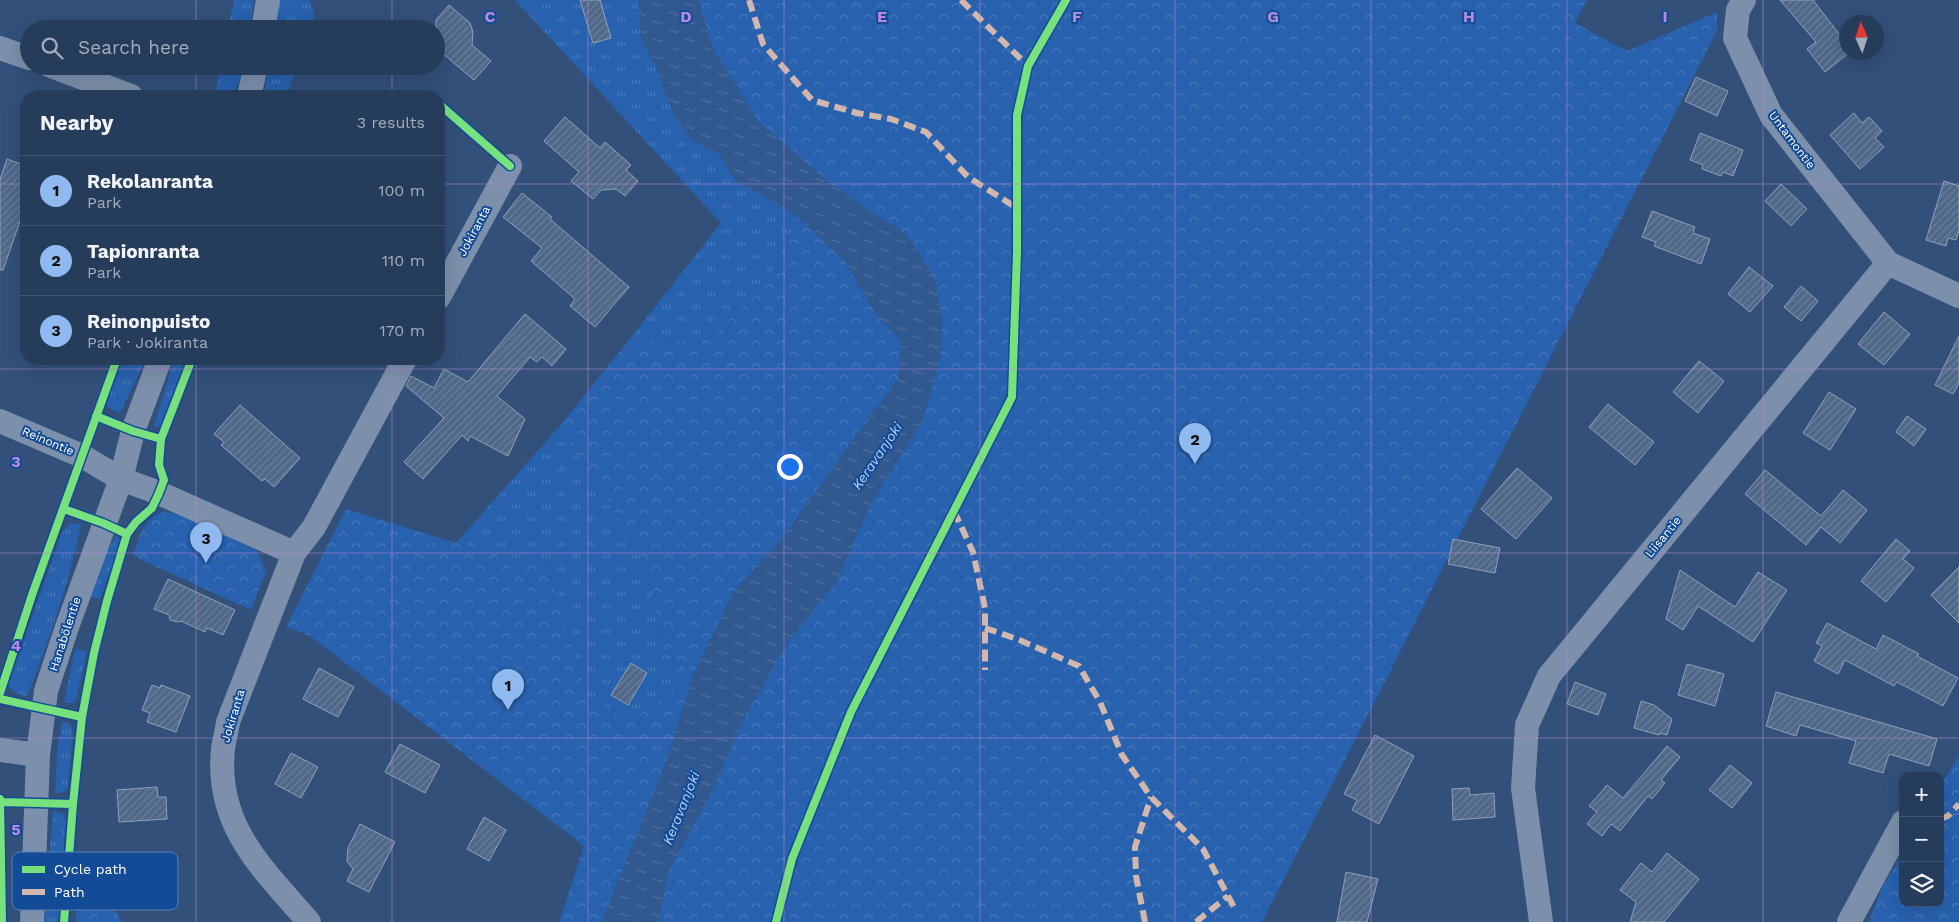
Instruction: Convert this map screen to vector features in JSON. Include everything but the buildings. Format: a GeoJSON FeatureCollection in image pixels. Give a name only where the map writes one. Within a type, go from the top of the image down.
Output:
{"type":"FeatureCollection","features":[{"type":"Feature","properties":{"kind":"street"},"geometry":{"type":"LineString","coordinates":[[265,20],[268,0]]}},
{"type":"Feature","properties":{"kind":"street","name":"Untamontie"},"geometry":{"type":"LineString","coordinates":[[1744,0],[1738,10],[1735,38],[1771,115],[1888,263]]}},
{"type":"Feature","properties":{"kind":"street"},"geometry":{"type":"LineString","coordinates":[[0,48],[20,55]]}},
{"type":"Feature","properties":{"kind":"street"},"geometry":{"type":"LineString","coordinates":[[75,75],[115,90]]}},
{"type":"Feature","properties":{"kind":"street"},"geometry":{"type":"LineString","coordinates":[[250,90],[254,75]]}},
{"type":"Feature","properties":{"kind":"street","name":"Jokiranta"},"geometry":{"type":"LineString","coordinates":[[445,285],[510,166]]}},
{"type":"Feature","properties":{"kind":"street"},"geometry":{"type":"LineString","coordinates":[[1888,263],[1959,296]]}},
{"type":"Feature","properties":{"kind":"street","name":"Liisantie"},"geometry":{"type":"LineString","coordinates":[[1541,922],[1523,788],[1527,725],[1549,676],[1888,263]]}},
{"type":"Feature","properties":{"kind":"street","name":"Hanabölentie"},"geometry":{"type":"LineString","coordinates":[[35,852],[38,755],[46,691],[72,612],[121,479],[134,431],[158,365]]}},
{"type":"Feature","properties":{"kind":"street","name":"Jokiranta"},"geometry":{"type":"LineString","coordinates":[[309,922],[257,862],[238,834],[228,808],[223,781],[223,749],[228,722],[294,553],[314,527],[402,365]]}},
{"type":"Feature","properties":{"kind":"street","name":"Reinontie"},"geometry":{"type":"LineString","coordinates":[[0,421],[82,456],[121,479]]}},
{"type":"Feature","properties":{"kind":"street"},"geometry":{"type":"LineString","coordinates":[[121,479],[160,493],[294,553]]}},
{"type":"Feature","properties":{"kind":"street"},"geometry":{"type":"LineString","coordinates":[[0,750],[38,755]]}},
{"type":"Feature","properties":{"kind":"street"},"geometry":{"type":"LineString","coordinates":[[1849,922],[1899,829]]}},
{"type":"Feature","properties":{"kind":"green space"},"geometry":{"type":"Polygon","coordinates":[[[234,0],[254,0],[251,20],[230,20],[234,0]]]}},
{"type":"Feature","properties":{"kind":"green space"},"geometry":{"type":"Polygon","coordinates":[[[280,0],[310,0],[314,14],[313,20],[277,20],[280,0]]]}},
{"type":"Feature","properties":{"kind":"green space"},"geometry":{"type":"Polygon","coordinates":[[[515,0],[639,0],[641,38],[657,68],[674,115],[691,139],[720,155],[735,180],[779,204],[798,217],[765,287],[707,340],[625,345],[721,223],[515,0]]]}},
{"type":"Feature","properties":{"kind":"green space"},"geometry":{"type":"Polygon","coordinates":[[[698,0],[1587,0],[1575,23],[1627,51],[1717,12],[1717,31],[1262,922],[659,922],[667,875],[746,714],[789,640],[837,581],[869,507],[941,356],[863,207],[824,179],[758,121],[713,49],[698,0]]]}},
{"type":"Feature","properties":{"kind":"green space"},"geometry":{"type":"Polygon","coordinates":[[[218,75],[241,75],[235,90],[216,90],[218,75]]]}},
{"type":"Feature","properties":{"kind":"green space"},"geometry":{"type":"Polygon","coordinates":[[[268,75],[294,75],[288,90],[265,90],[268,75]]]}},
{"type":"Feature","properties":{"kind":"green space"},"geometry":{"type":"Polygon","coordinates":[[[798,217],[844,260],[878,316],[902,342],[898,379],[780,541],[734,591],[694,674],[664,651],[646,564],[593,475],[558,428],[625,345],[707,340],[765,287],[798,217]]]}},
{"type":"Feature","properties":{"kind":"green space"},"geometry":{"type":"Polygon","coordinates":[[[121,365],[143,365],[120,413],[108,407],[107,403],[121,365]]]}},
{"type":"Feature","properties":{"kind":"green space"},"geometry":{"type":"Polygon","coordinates":[[[172,365],[185,365],[164,422],[160,427],[154,427],[172,365]]]}},
{"type":"Feature","properties":{"kind":"green space"},"geometry":{"type":"Polygon","coordinates":[[[558,428],[593,475],[646,564],[664,651],[694,674],[633,720],[588,699],[548,565],[456,543],[558,428]]]}},
{"type":"Feature","properties":{"kind":"green space"},"geometry":{"type":"Polygon","coordinates":[[[346,509],[456,543],[548,565],[588,699],[633,720],[694,674],[665,765],[602,922],[559,922],[584,846],[310,636],[286,627],[346,509]]]}},
{"type":"Feature","properties":{"kind":"green space"},"geometry":{"type":"Polygon","coordinates":[[[164,511],[190,518],[256,550],[266,571],[251,610],[133,556],[146,524],[164,511]]]}},
{"type":"Feature","properties":{"kind":"green space"},"geometry":{"type":"Polygon","coordinates":[[[69,523],[81,524],[71,568],[58,612],[27,697],[12,691],[9,686],[10,680],[61,535],[69,523]]]}},
{"type":"Feature","properties":{"kind":"green space"},"geometry":{"type":"Polygon","coordinates":[[[116,535],[120,542],[100,599],[89,596],[105,556],[116,535]]]}},
{"type":"Feature","properties":{"kind":"green space"},"geometry":{"type":"Polygon","coordinates":[[[75,649],[87,651],[76,699],[73,703],[64,703],[75,649]]]}},
{"type":"Feature","properties":{"kind":"green space"},"geometry":{"type":"Polygon","coordinates":[[[62,721],[69,723],[73,730],[68,786],[63,792],[55,793],[58,744],[62,721]]]}},
{"type":"Feature","properties":{"kind":"green space"},"geometry":{"type":"Polygon","coordinates":[[[1959,757],[1959,922],[1869,922],[1882,887],[1899,860],[1899,907],[1944,907],[1944,780],[1959,757]]]}},
{"type":"Feature","properties":{"kind":"green space"},"geometry":{"type":"Polygon","coordinates":[[[53,811],[62,813],[66,820],[63,852],[50,852],[53,811]]]}},
{"type":"Feature","properties":{"kind":"green space"},"geometry":{"type":"Polygon","coordinates":[[[45,910],[59,910],[58,922],[44,922],[45,910]]]}},
{"type":"Feature","properties":{"kind":"green space"},"geometry":{"type":"Polygon","coordinates":[[[76,910],[115,910],[122,922],[76,922],[76,910]]]}},
{"type":"Feature","properties":{"kind":"water","name":"Keravanjoki"},"geometry":{"type":"Polygon","coordinates":[[[639,0],[698,0],[713,49],[758,121],[824,179],[863,207],[906,234],[934,277],[942,317],[941,356],[922,422],[869,507],[837,581],[789,640],[746,714],[714,787],[667,875],[659,922],[602,922],[665,765],[694,674],[734,591],[780,541],[898,380],[902,342],[878,316],[844,260],[798,217],[779,204],[735,180],[720,155],[691,139],[674,115],[657,68],[641,38],[639,0]]]}},
{"type":"Feature","properties":{"kind":"marked path"},"geometry":{"type":"LineString","coordinates":[[749,0],[763,44],[812,100],[857,113],[891,119],[926,132],[968,177],[1017,208]]}},
{"type":"Feature","properties":{"kind":"marked path"},"geometry":{"type":"LineString","coordinates":[[961,0],[1028,66]]}},
{"type":"Feature","properties":{"kind":"marked path"},"geometry":{"type":"LineString","coordinates":[[954,511],[973,552],[985,608],[985,670]]}},
{"type":"Feature","properties":{"kind":"marked path"},"geometry":{"type":"LineString","coordinates":[[985,628],[1017,639],[1079,666],[1100,702],[1122,755],[1151,797],[1203,849],[1235,909]]}},
{"type":"Feature","properties":{"kind":"marked path"},"geometry":{"type":"LineString","coordinates":[[1145,922],[1136,876],[1135,847],[1151,797]]}},
{"type":"Feature","properties":{"kind":"marked path"},"geometry":{"type":"LineString","coordinates":[[1944,818],[1948,816],[1959,804]]}},
{"type":"Feature","properties":{"kind":"marked path"},"geometry":{"type":"LineString","coordinates":[[1196,922],[1228,896]]}},
{"type":"Feature","properties":{"kind":"cycle path"},"geometry":{"type":"LineString","coordinates":[[776,922],[792,859],[851,712],[1012,397],[1017,253],[1017,115],[1028,66],[1066,0]]}},
{"type":"Feature","properties":{"kind":"cycle path"},"geometry":{"type":"LineString","coordinates":[[445,109],[510,166]]}},
{"type":"Feature","properties":{"kind":"cycle path"},"geometry":{"type":"LineString","coordinates":[[0,693],[32,595],[115,365]]}},
{"type":"Feature","properties":{"kind":"cycle path"},"geometry":{"type":"LineString","coordinates":[[69,852],[82,717],[94,653],[127,534],[136,522],[152,508],[164,480],[159,465],[161,439],[190,365]]}},
{"type":"Feature","properties":{"kind":"cycle path"},"geometry":{"type":"LineString","coordinates":[[96,416],[133,431],[161,439]]}},
{"type":"Feature","properties":{"kind":"cycle path"},"geometry":{"type":"LineString","coordinates":[[64,509],[127,534]]}},
{"type":"Feature","properties":{"kind":"cycle path"},"geometry":{"type":"LineString","coordinates":[[0,699],[82,717]]}},
{"type":"Feature","properties":{"kind":"cycle path"},"geometry":{"type":"LineString","coordinates":[[0,799],[2,922]]}},
{"type":"Feature","properties":{"kind":"cycle path"},"geometry":{"type":"LineString","coordinates":[[1,802],[73,804]]}},
{"type":"Feature","properties":{"kind":"cycle path"},"geometry":{"type":"LineString","coordinates":[[64,922],[65,910]]}},
{"type":"Feature","properties":{"kind":"place","name":"Tapionranta"},"geometry":{"type":"Point","coordinates":[1195,464]}},
{"type":"Feature","properties":{"kind":"place","name":"Reinonpuisto"},"geometry":{"type":"Point","coordinates":[206,563]}},
{"type":"Feature","properties":{"kind":"place","name":"Rekolanranta"},"geometry":{"type":"Point","coordinates":[508,710]}}]}
